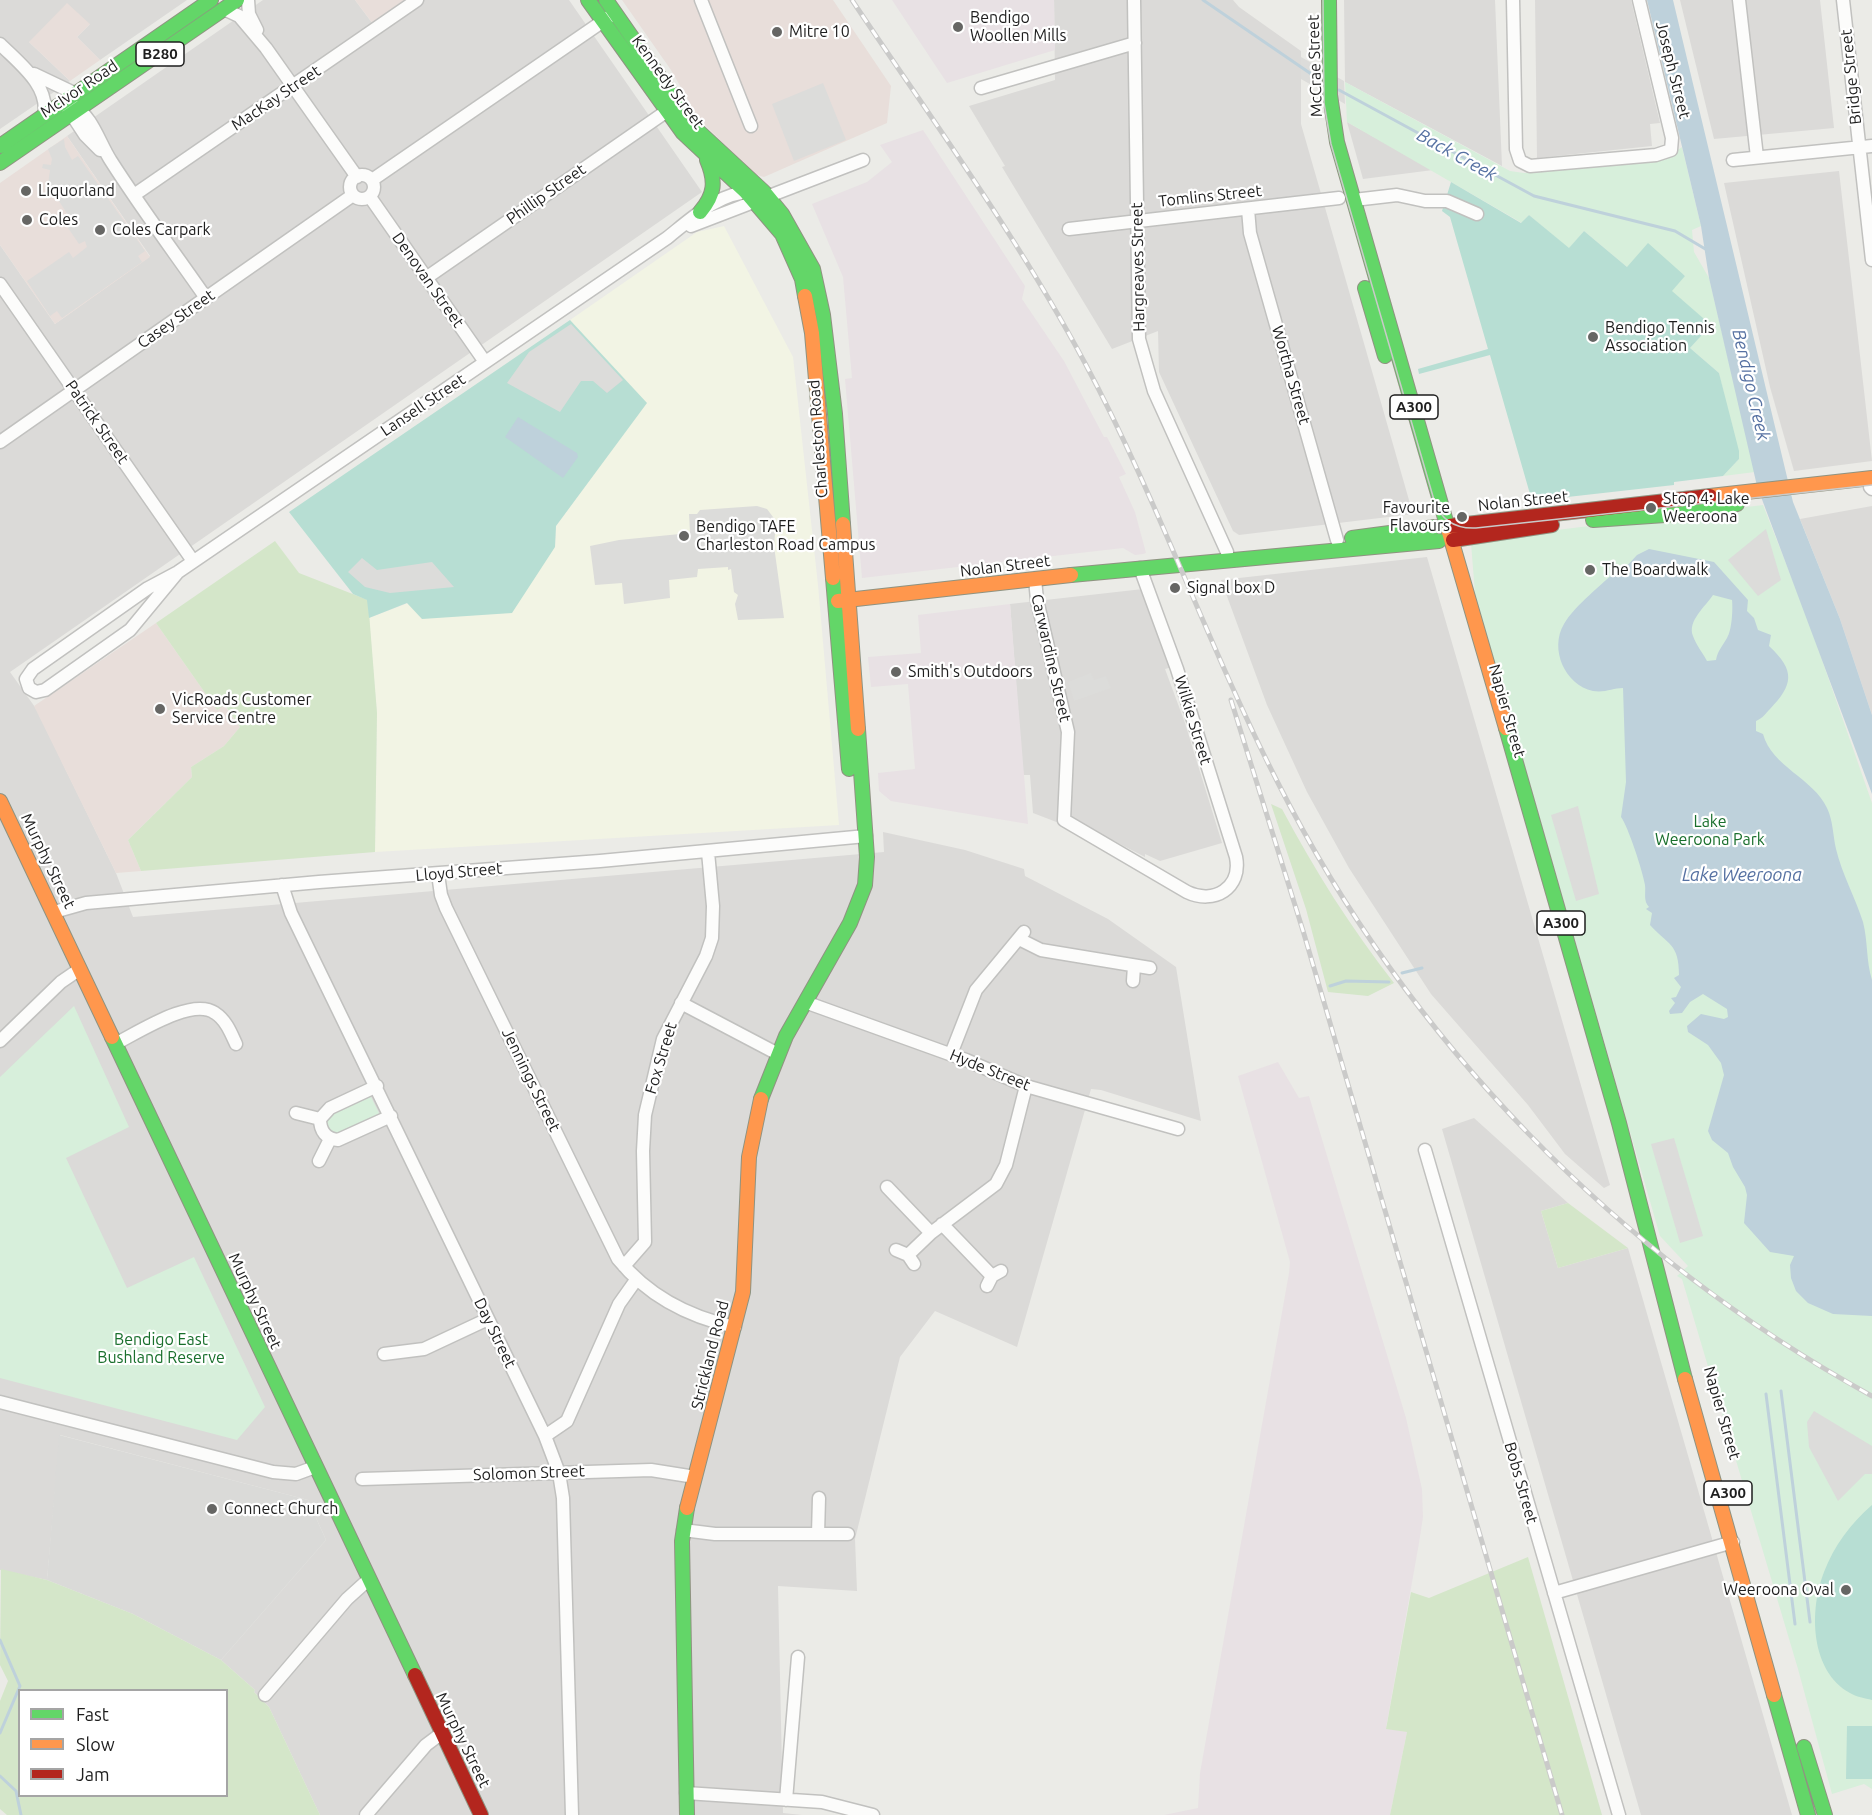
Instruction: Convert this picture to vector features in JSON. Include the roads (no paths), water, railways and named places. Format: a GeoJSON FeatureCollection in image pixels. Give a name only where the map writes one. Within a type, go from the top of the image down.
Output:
{"type":"FeatureCollection","features":[{"type":"Feature","properties":{"kind":"main road","name":"McIvor Road"},"geometry":{"type":"LineString","coordinates":[[0,163],[237,0]]}},
{"type":"Feature","properties":{"kind":"main road","name":"Kennedy Street"},"geometry":{"type":"LineString","coordinates":[[588,0],[610,17],[696,129],[758,195]]}},
{"type":"Feature","properties":{"kind":"main road","name":"Kennedy Street"},"geometry":{"type":"LineString","coordinates":[[606,0],[610,17],[667,111],[704,156],[758,195]]}},
{"type":"Feature","properties":{"kind":"main road","name":"McCrae Street"},"geometry":{"type":"LineString","coordinates":[[1316,0],[1318,115],[1339,198]]}},
{"type":"Feature","properties":{"kind":"main road","name":"McCrae Street"},"geometry":{"type":"LineString","coordinates":[[1329,0],[1330,96],[1337,141],[1354,200]]}},
{"type":"Feature","properties":{"kind":"main road","name":"McIvor Road"},"geometry":{"type":"LineString","coordinates":[[0,146],[208,1]]}},
{"type":"Feature","properties":{"kind":"main road"},"geometry":{"type":"LineString","coordinates":[[165,32],[172,37],[189,26],[211,18]]}},
{"type":"Feature","properties":{"kind":"main road"},"geometry":{"type":"LineString","coordinates":[[700,212],[712,199],[716,188],[714,175],[704,156]]}},
{"type":"Feature","properties":{"kind":"main road","name":"Charleston Road"},"geometry":{"type":"LineString","coordinates":[[758,195],[788,243],[806,290],[834,517],[849,600],[861,837]]}},
{"type":"Feature","properties":{"kind":"main road","name":"Tomlins Street"},"geometry":{"type":"LineString","coordinates":[[1339,198],[1354,200]]}},
{"type":"Feature","properties":{"kind":"main road","name":"Napier Street"},"geometry":{"type":"LineString","coordinates":[[1339,198],[1444,533]]}},
{"type":"Feature","properties":{"kind":"main road","name":"Napier Street"},"geometry":{"type":"LineString","coordinates":[[1354,200],[1444,533],[1527,825],[1737,1541],[1808,1815]]}},
{"type":"Feature","properties":{"kind":"main road","name":"Nolan Street"},"geometry":{"type":"LineString","coordinates":[[834,602],[1795,492],[1871,486]]}},
{"type":"Feature","properties":{"kind":"main road","name":"Charleston Road"},"geometry":{"type":"LineString","coordinates":[[834,517],[834,602],[861,837]]}},
{"type":"Feature","properties":{"kind":"main road","name":"Murphy Street"},"geometry":{"type":"LineString","coordinates":[[0,801],[481,1815]]}},
{"type":"Feature","properties":{"kind":"main road","name":"Strickland Road"},"geometry":{"type":"LineString","coordinates":[[687,1815],[681,1595],[683,1530],[735,1327],[746,1272],[746,1183],[749,1154],[757,1113],[778,1054],[848,923],[858,879],[861,837]]}},
{"type":"Feature","properties":{"kind":"main road","name":"Napier Street"},"geometry":{"type":"LineString","coordinates":[[1737,1541],[1825,1815]]}},
{"type":"Feature","properties":{"kind":"street"},"geometry":{"type":"LineString","coordinates":[[248,0],[249,14],[266,48]]}},
{"type":"Feature","properties":{"kind":"street","name":"MacKay Street"},"geometry":{"type":"LineString","coordinates":[[134,195],[417,0]]}},
{"type":"Feature","properties":{"kind":"street"},"geometry":{"type":"LineString","coordinates":[[701,0],[751,126]]}},
{"type":"Feature","properties":{"kind":"street","name":"Hargreaves Street"},"geometry":{"type":"LineString","coordinates":[[1134,0],[1137,321],[1143,358],[1154,391],[1228,557]]}},
{"type":"Feature","properties":{"kind":"street","name":"Joseph Street"},"geometry":{"type":"LineString","coordinates":[[1514,0],[1516,149],[1520,161],[1537,166],[1664,154],[1672,148],[1672,138],[1639,0]]}},
{"type":"Feature","properties":{"kind":"street"},"geometry":{"type":"LineString","coordinates":[[1739,0],[1757,158]]}},
{"type":"Feature","properties":{"kind":"street","name":"Bridge Street"},"geometry":{"type":"LineString","coordinates":[[1843,0],[1872,260]]}},
{"type":"Feature","properties":{"kind":"street"},"geometry":{"type":"LineString","coordinates":[[224,9],[239,16],[266,48],[357,177]]}},
{"type":"Feature","properties":{"kind":"street"},"geometry":{"type":"LineString","coordinates":[[372,180],[610,17]]}},
{"type":"Feature","properties":{"kind":"street"},"geometry":{"type":"LineString","coordinates":[[981,88],[1135,43]]}},
{"type":"Feature","properties":{"kind":"street"},"geometry":{"type":"LineString","coordinates":[[0,45],[26,69],[70,98],[75,112],[94,129],[109,159],[206,298]]}},
{"type":"Feature","properties":{"kind":"street"},"geometry":{"type":"LineString","coordinates":[[26,69],[46,99],[44,116]]}},
{"type":"Feature","properties":{"kind":"street","name":"Phillip Street"},"geometry":{"type":"LineString","coordinates":[[426,278],[667,111]]}},
{"type":"Feature","properties":{"kind":"street"},"geometry":{"type":"LineString","coordinates":[[1733,160],[1872,146]]}},
{"type":"Feature","properties":{"kind":"street","name":"Lansell Street"},"geometry":{"type":"LineString","coordinates":[[667,238],[758,195],[864,160]]}},
{"type":"Feature","properties":{"kind":"street"},"geometry":{"type":"LineString","coordinates":[[365,175],[372,180],[374,191],[370,197],[363,200],[353,195],[351,183],[357,177],[365,175]]}},
{"type":"Feature","properties":{"kind":"street","name":"Casey Street"},"geometry":{"type":"LineString","coordinates":[[0,442],[353,195]]}},
{"type":"Feature","properties":{"kind":"street","name":"Lansell Street"},"geometry":{"type":"LineString","coordinates":[[178,572],[125,634],[45,690],[36,692],[29,688],[26,679],[33,669],[148,588],[178,572],[667,238],[700,212],[722,200],[758,195]]}},
{"type":"Feature","properties":{"kind":"street"},"geometry":{"type":"LineString","coordinates":[[1354,200],[1397,195],[1425,201],[1447,201],[1477,214]]}},
{"type":"Feature","properties":{"kind":"street","name":"Denovan Street"},"geometry":{"type":"LineString","coordinates":[[370,197],[485,362]]}},
{"type":"Feature","properties":{"kind":"street","name":"Tomlins Street"},"geometry":{"type":"LineString","coordinates":[[1069,229],[1339,198]]}},
{"type":"Feature","properties":{"kind":"street","name":"Wortha Street"},"geometry":{"type":"LineString","coordinates":[[1248,209],[1250,233],[1337,545]]}},
{"type":"Feature","properties":{"kind":"street","name":"Patrick Street"},"geometry":{"type":"LineString","coordinates":[[1,287],[193,561]]}},
{"type":"Feature","properties":{"kind":"street","name":"Wilkie Street"},"geometry":{"type":"LineString","coordinates":[[1140,568],[1183,687],[1231,840],[1238,874]]}},
{"type":"Feature","properties":{"kind":"street","name":"Carwardine Street"},"geometry":{"type":"LineString","coordinates":[[1035,579],[1037,600],[1068,732],[1063,816],[1065,822],[1123,852],[1194,895],[1207,897],[1220,893],[1238,874]]}},
{"type":"Feature","properties":{"kind":"street","name":"Lloyd Street"},"geometry":{"type":"LineString","coordinates":[[54,912],[86,903],[282,885],[708,852],[861,837]]}},
{"type":"Feature","properties":{"kind":"street","name":"Fox Street"},"geometry":{"type":"LineString","coordinates":[[624,1266],[645,1242],[642,1151],[645,1115],[663,1039],[706,956],[712,938],[713,906],[708,852]]}},
{"type":"Feature","properties":{"kind":"street","name":"Jennings Street"},"geometry":{"type":"LineString","coordinates":[[438,874],[441,896],[446,908],[608,1243],[636,1280],[654,1294],[682,1309],[735,1327]]}},
{"type":"Feature","properties":{"kind":"street","name":"Day Street"},"geometry":{"type":"LineString","coordinates":[[282,885],[291,913],[545,1436],[559,1473],[563,1509],[572,1815]]}},
{"type":"Feature","properties":{"kind":"street"},"geometry":{"type":"LineString","coordinates":[[951,1054],[976,990],[1022,935],[1041,950],[1150,968]]}},
{"type":"Feature","properties":{"kind":"street"},"geometry":{"type":"LineString","coordinates":[[1133,981],[1134,966]]}},
{"type":"Feature","properties":{"kind":"street"},"geometry":{"type":"LineString","coordinates":[[0,1041],[66,978],[80,969]]}},
{"type":"Feature","properties":{"kind":"street","name":"Hyde Street"},"geometry":{"type":"LineString","coordinates":[[805,1002],[951,1054],[1026,1086],[1096,1103],[1178,1129]]}},
{"type":"Feature","properties":{"kind":"street"},"geometry":{"type":"LineString","coordinates":[[681,1003],[778,1054]]}},
{"type":"Feature","properties":{"kind":"street"},"geometry":{"type":"LineString","coordinates":[[115,1044],[178,1013],[198,1007],[210,1010],[220,1017],[236,1044]]}},
{"type":"Feature","properties":{"kind":"street"},"geometry":{"type":"LineString","coordinates":[[320,1119],[330,1108],[377,1086]]}},
{"type":"Feature","properties":{"kind":"street"},"geometry":{"type":"LineString","coordinates":[[896,1250],[911,1259],[931,1233],[990,1189],[999,1178],[1006,1165],[1026,1086]]}},
{"type":"Feature","properties":{"kind":"street"},"geometry":{"type":"LineString","coordinates":[[296,1113],[320,1119]]}},
{"type":"Feature","properties":{"kind":"street"},"geometry":{"type":"LineString","coordinates":[[320,1119],[323,1132],[330,1139],[343,1139],[391,1116]]}},
{"type":"Feature","properties":{"kind":"street"},"geometry":{"type":"LineString","coordinates":[[319,1161],[330,1139]]}},
{"type":"Feature","properties":{"kind":"street","name":"Bobs Street"},"geometry":{"type":"LineString","coordinates":[[1425,1150],[1619,1815]]}},
{"type":"Feature","properties":{"kind":"street"},"geometry":{"type":"LineString","coordinates":[[887,1186],[931,1233]]}},
{"type":"Feature","properties":{"kind":"street"},"geometry":{"type":"LineString","coordinates":[[942,1224],[993,1278]]}},
{"type":"Feature","properties":{"kind":"street"},"geometry":{"type":"LineString","coordinates":[[545,1436],[567,1421],[619,1304],[636,1280]]}},
{"type":"Feature","properties":{"kind":"street"},"geometry":{"type":"LineString","coordinates":[[384,1353],[424,1350],[488,1319]]}},
{"type":"Feature","properties":{"kind":"street"},"geometry":{"type":"LineString","coordinates":[[0,1402],[273,1472],[296,1474],[315,1467]]}},
{"type":"Feature","properties":{"kind":"street","name":"Solomon Street"},"geometry":{"type":"LineString","coordinates":[[362,1479],[657,1470],[695,1477]]}},
{"type":"Feature","properties":{"kind":"street"},"geometry":{"type":"LineString","coordinates":[[818,1534],[819,1498]]}},
{"type":"Feature","properties":{"kind":"street"},"geometry":{"type":"LineString","coordinates":[[683,1530],[715,1534],[849,1534]]}},
{"type":"Feature","properties":{"kind":"street"},"geometry":{"type":"LineString","coordinates":[[1554,1593],[1737,1541]]}},
{"type":"Feature","properties":{"kind":"street"},"geometry":{"type":"LineString","coordinates":[[265,1695],[347,1599],[369,1580]]}},
{"type":"Feature","properties":{"kind":"street"},"geometry":{"type":"LineString","coordinates":[[786,1800],[798,1657]]}},
{"type":"Feature","properties":{"kind":"street"},"geometry":{"type":"LineString","coordinates":[[366,1815],[426,1745],[442,1733]]}},
{"type":"Feature","properties":{"kind":"street"},"geometry":{"type":"LineString","coordinates":[[686,1793],[822,1802],[873,1815]]}},
{"type":"Feature","properties":{"kind":"water","name":"Bendigo Creek"},"geometry":{"type":"Polygon","coordinates":[[[1647,0],[1673,0],[1793,502],[1840,619],[1872,715],[1872,794],[1757,486],[1709,278],[1701,226],[1647,0]]]}},
{"type":"Feature","properties":{"kind":"water"},"geometry":{"type":"Polygon","coordinates":[[[518,417],[577,453],[578,457],[563,478],[505,437],[518,417]]]}},
{"type":"Feature","properties":{"kind":"water","name":"Lake Weeroona"},"geometry":{"type":"Polygon","coordinates":[[[1649,549],[1714,562],[1748,600],[1747,611],[1754,618],[1758,630],[1771,635],[1769,646],[1784,663],[1787,671],[1787,685],[1783,693],[1764,716],[1756,721],[1756,731],[1763,734],[1775,755],[1812,788],[1827,808],[1839,858],[1863,922],[1872,980],[1872,1316],[1833,1314],[1808,1303],[1796,1291],[1791,1278],[1790,1265],[1794,1256],[1770,1252],[1744,1223],[1747,1195],[1745,1187],[1728,1153],[1712,1140],[1708,1131],[1724,1075],[1721,1063],[1708,1045],[1688,1032],[1687,1026],[1701,1014],[1724,1019],[1728,1017],[1727,1009],[1703,994],[1690,1002],[1682,1013],[1670,1014],[1669,1011],[1675,1003],[1671,998],[1676,997],[1681,987],[1674,978],[1679,975],[1677,956],[1675,950],[1650,925],[1652,913],[1646,909],[1649,907],[1645,899],[1645,885],[1641,870],[1621,817],[1626,782],[1623,688],[1593,691],[1575,682],[1562,665],[1558,644],[1564,624],[1575,609],[1619,568],[1625,568],[1637,555],[1649,549]],[[1713,595],[1695,619],[1693,636],[1707,661],[1716,660],[1729,634],[1732,600],[1713,595]]]}},
{"type":"Feature","properties":{"kind":"waterway","name":"Back Creek"},"geometry":{"type":"LineString","coordinates":[[1203,0],[1320,80]]}},
{"type":"Feature","properties":{"kind":"waterway","name":"Back Creek"},"geometry":{"type":"LineString","coordinates":[[1339,90],[1534,196],[1675,231],[1707,250]]}},
{"type":"Feature","properties":{"kind":"waterway"},"geometry":{"type":"LineString","coordinates":[[1402,973],[1422,968]]}},
{"type":"Feature","properties":{"kind":"waterway"},"geometry":{"type":"LineString","coordinates":[[1330,986],[1346,981],[1389,982]]}},
{"type":"Feature","properties":{"kind":"waterway"},"geometry":{"type":"LineString","coordinates":[[1781,1391],[1810,1622]]}},
{"type":"Feature","properties":{"kind":"waterway"},"geometry":{"type":"LineString","coordinates":[[1766,1394],[1795,1624]]}},
{"type":"Feature","properties":{"kind":"waterway"},"geometry":{"type":"LineString","coordinates":[[0,1640],[20,1686],[19,1689]]}},
{"type":"Feature","properties":{"kind":"waterway"},"geometry":{"type":"LineString","coordinates":[[0,1733],[18,1691]]}},
{"type":"Feature","properties":{"kind":"waterway"},"geometry":{"type":"LineString","coordinates":[[0,1776],[16,1791],[21,1815]]}},
{"type":"Feature","properties":{"kind":"tram line"},"geometry":{"type":"LineString","coordinates":[[1323,0],[1324,103],[1331,144],[1434,500],[1445,518],[1455,525],[1476,528],[1872,485]]}},
{"type":"Feature","properties":{"kind":"railway"},"geometry":{"type":"LineString","coordinates":[[852,0],[974,180],[1060,317],[1137,468],[1229,679],[1278,783],[1331,878],[1390,968],[1457,1054],[1529,1134],[1607,1209],[1690,1278],[1779,1340],[1872,1396]]}},
{"type":"Feature","properties":{"kind":"railway"},"geometry":{"type":"LineString","coordinates":[[1231,700],[1304,934],[1562,1815]]}},
{"type":"Feature","properties":{"kind":"place","name":"Bendigo Woollen Mills"},"geometry":{"type":"Point","coordinates":[958,27]}},
{"type":"Feature","properties":{"kind":"place","name":"Mitre 10"},"geometry":{"type":"Point","coordinates":[777,32]}},
{"type":"Feature","properties":{"kind":"place","name":"Liquorland"},"geometry":{"type":"Point","coordinates":[26,191]}},
{"type":"Feature","properties":{"kind":"place","name":"Coles"},"geometry":{"type":"Point","coordinates":[27,220]}},
{"type":"Feature","properties":{"kind":"place","name":"Coles Carpark"},"geometry":{"type":"Point","coordinates":[100,230]}},
{"type":"Feature","properties":{"kind":"place","name":"Bendigo Tennis Association"},"geometry":{"type":"Point","coordinates":[1593,337]}},
{"type":"Feature","properties":{"kind":"place","name":"Stop 4: Lake Weeroona"},"geometry":{"type":"Point","coordinates":[1651,508]}},
{"type":"Feature","properties":{"kind":"place","name":"Favourite Flavours"},"geometry":{"type":"Point","coordinates":[1462,517]}},
{"type":"Feature","properties":{"kind":"place","name":"Bendigo TAFE Charleston Road Campus"},"geometry":{"type":"Point","coordinates":[684,536]}},
{"type":"Feature","properties":{"kind":"place","name":"The Boardwalk"},"geometry":{"type":"Point","coordinates":[1590,570]}},
{"type":"Feature","properties":{"kind":"place","name":"Signal box D"},"geometry":{"type":"Point","coordinates":[1175,588]}},
{"type":"Feature","properties":{"kind":"place","name":"Smith's Outdoors"},"geometry":{"type":"Point","coordinates":[896,672]}},
{"type":"Feature","properties":{"kind":"place","name":"VicRoads Customer Service Centre"},"geometry":{"type":"Point","coordinates":[160,709]}},
{"type":"Feature","properties":{"kind":"place","name":"Connect Church"},"geometry":{"type":"Point","coordinates":[212,1509]}},
{"type":"Feature","properties":{"kind":"place","name":"Weeroona Oval"},"geometry":{"type":"Point","coordinates":[1846,1590]}},
{"type":"Feature","properties":{"kind":"park label","name":"Lake Weeroona Park"},"geometry":{"type":"Point","coordinates":[1710,831]}},
{"type":"Feature","properties":{"kind":"park label","name":"Bendigo East Bushland Reserve"},"geometry":{"type":"Point","coordinates":[161,1349]}}]}
